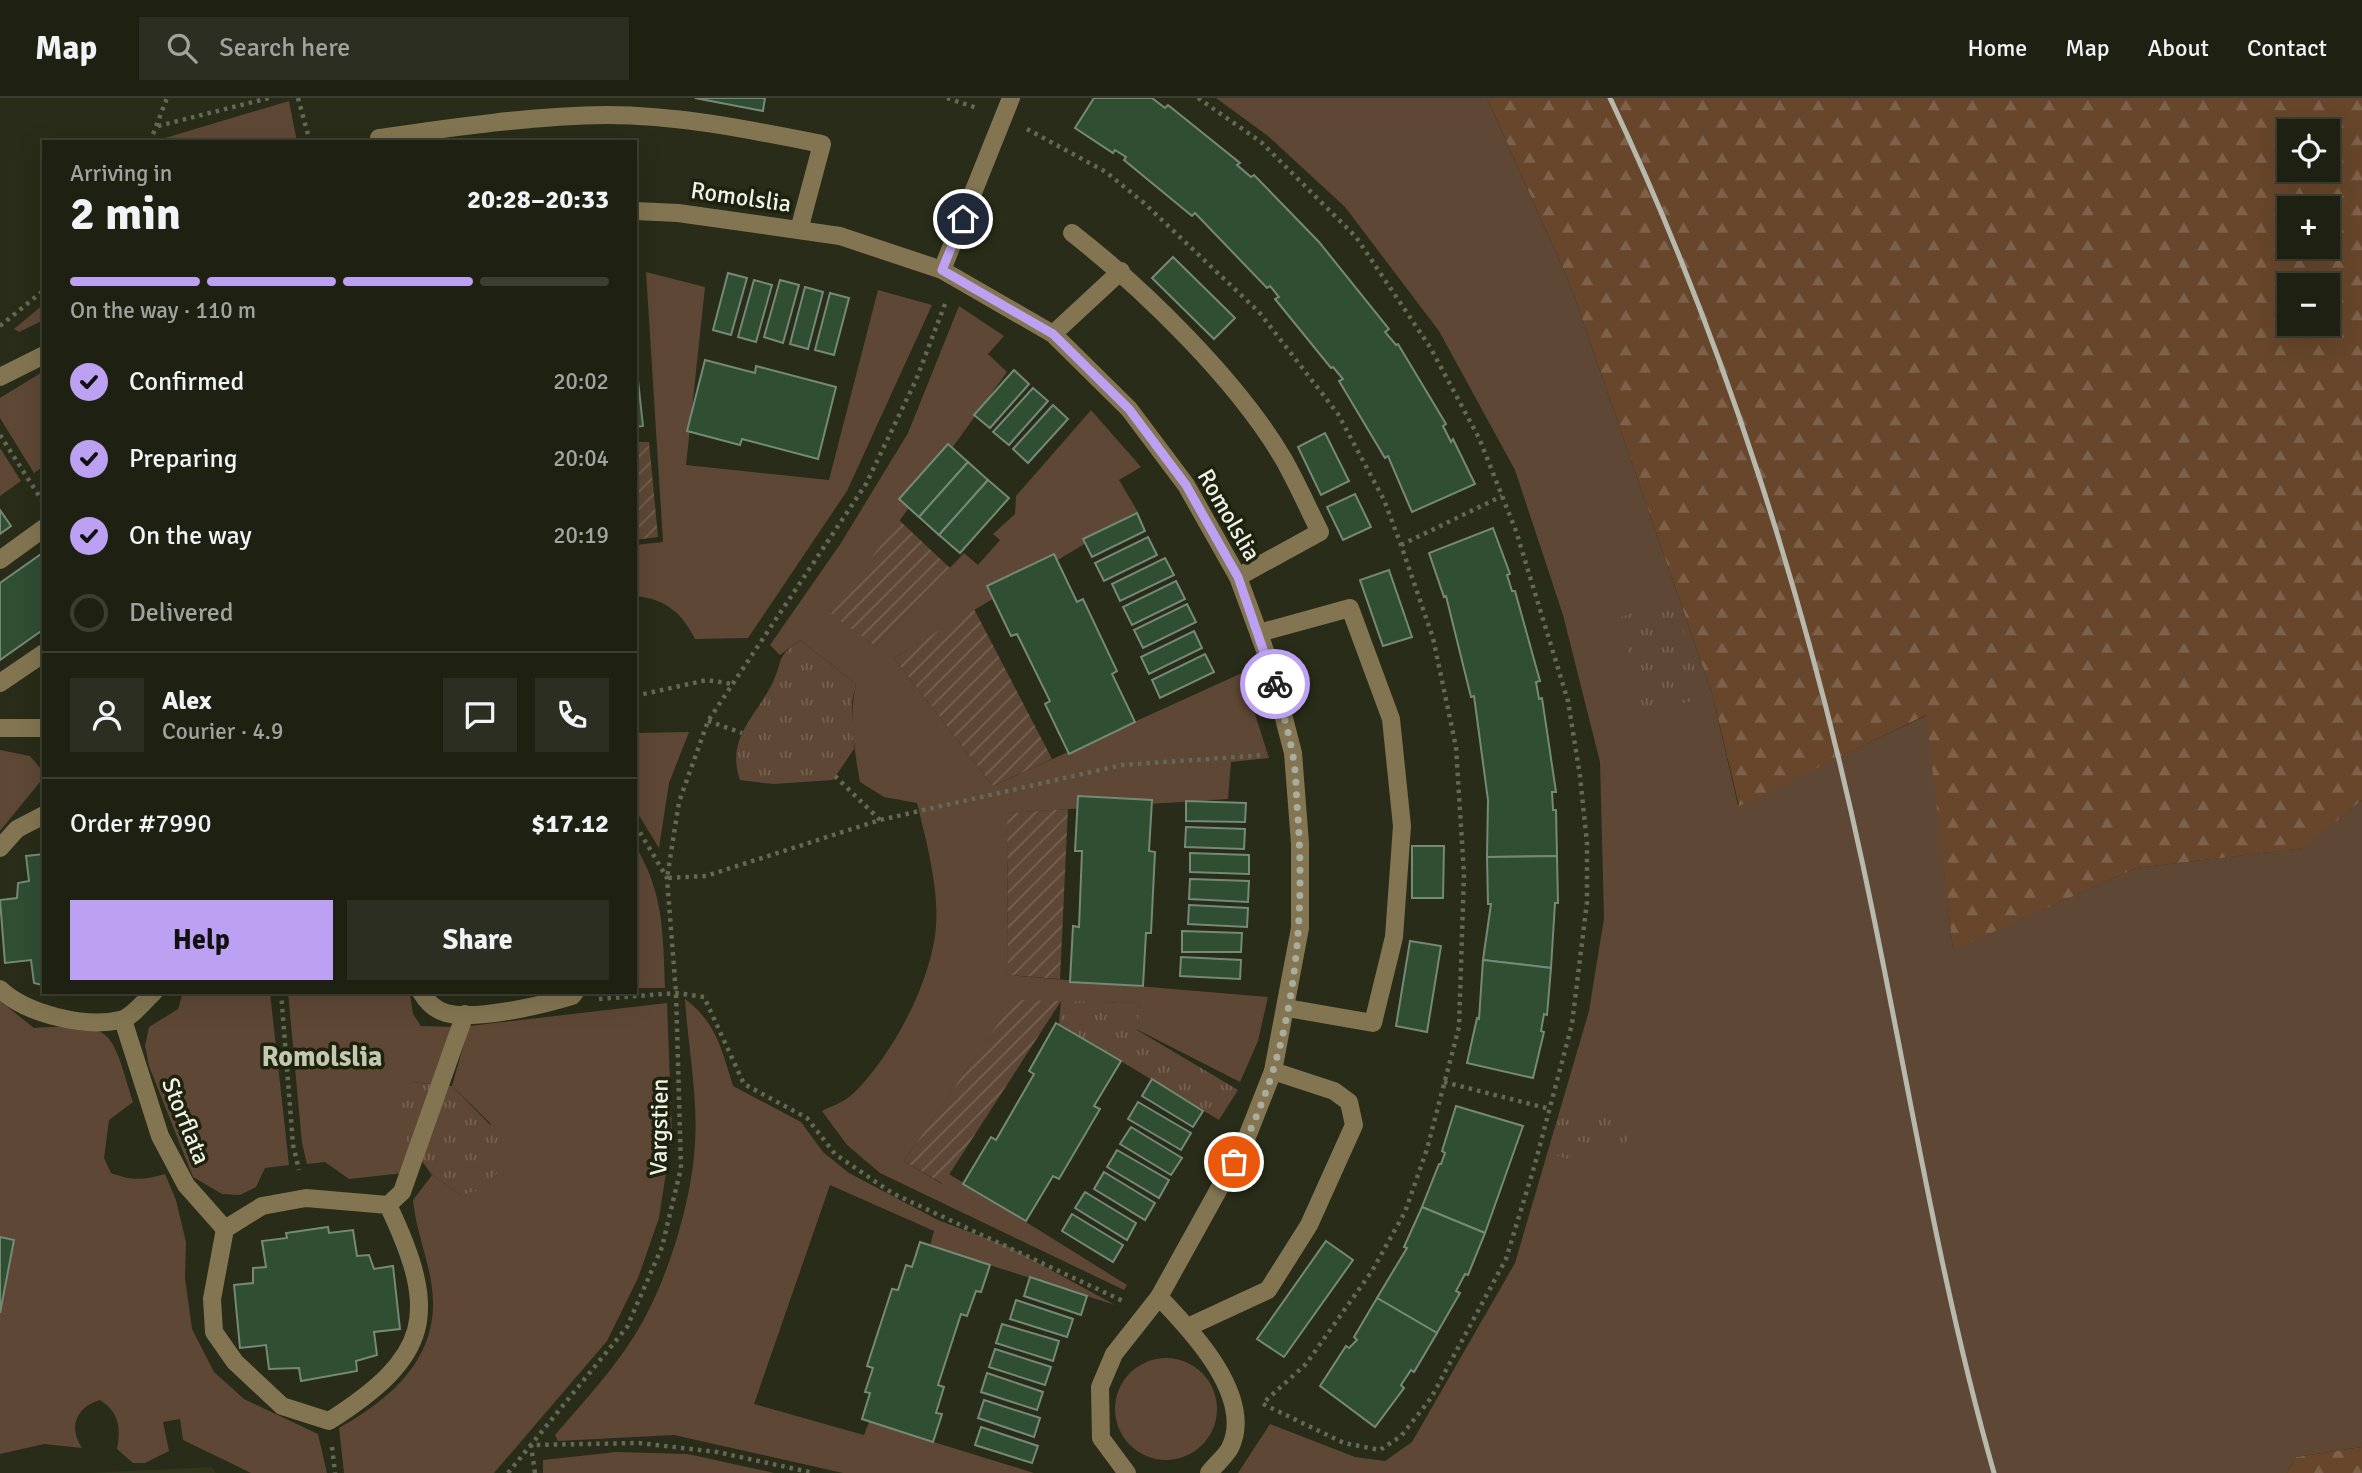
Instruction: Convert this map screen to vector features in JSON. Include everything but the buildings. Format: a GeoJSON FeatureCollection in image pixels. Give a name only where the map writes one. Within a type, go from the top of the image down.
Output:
{"type":"FeatureCollection","features":[{"type":"Feature","properties":{"kind":"street"},"geometry":{"type":"LineString","coordinates":[[949,273],[1011,98]]}},
{"type":"Feature","properties":{"kind":"street"},"geometry":{"type":"LineString","coordinates":[[380,140],[493,121],[609,115],[718,123],[822,144],[799,230]]}},
{"type":"Feature","properties":{"kind":"street","name":"Romolslia"},"geometry":{"type":"LineString","coordinates":[[637,211],[678,213],[840,236],[949,273],[1053,334],[1129,409],[1186,485],[1238,577],[1270,664],[1293,753],[1300,843],[1300,928],[1273,1071],[1245,1142],[1159,1297],[1114,1354],[1100,1387],[1101,1438],[1127,1473]]}},
{"type":"Feature","properties":{"kind":"street"},"geometry":{"type":"LineString","coordinates":[[1072,233],[1121,271],[1235,390],[1283,459],[1320,532],[1238,577]]}},
{"type":"Feature","properties":{"kind":"street"},"geometry":{"type":"LineString","coordinates":[[1053,334],[1121,271]]}},
{"type":"Feature","properties":{"kind":"street"},"geometry":{"type":"LineString","coordinates":[[0,377],[42,356]]}},
{"type":"Feature","properties":{"kind":"street"},"geometry":{"type":"LineString","coordinates":[[0,560],[42,529]]}},
{"type":"Feature","properties":{"kind":"street"},"geometry":{"type":"LineString","coordinates":[[1259,633],[1350,608],[1391,719],[1402,826],[1394,937],[1373,1023],[1287,1008]]}},
{"type":"Feature","properties":{"kind":"street"},"geometry":{"type":"LineString","coordinates":[[0,683],[42,654]]}},
{"type":"Feature","properties":{"kind":"street"},"geometry":{"type":"LineString","coordinates":[[0,728],[42,729]]}},
{"type":"Feature","properties":{"kind":"street"},"geometry":{"type":"LineString","coordinates":[[0,848],[16,829],[42,816]]}},
{"type":"Feature","properties":{"kind":"street"},"geometry":{"type":"LineString","coordinates":[[0,989],[12,1000],[47,1015],[99,1021],[123,1020],[152,994]]}},
{"type":"Feature","properties":{"kind":"street"},"geometry":{"type":"LineString","coordinates":[[422,994],[428,1003],[446,1013],[465,1014],[537,1007],[573,994]]}},
{"type":"Feature","properties":{"kind":"street"},"geometry":{"type":"LineString","coordinates":[[388,1205],[410,1250],[419,1284],[419,1309],[412,1344],[394,1372],[369,1395],[329,1421],[282,1406],[235,1362],[214,1332],[212,1299],[225,1229],[262,1206],[306,1198],[388,1205],[402,1192],[465,1014]]}},
{"type":"Feature","properties":{"kind":"street","name":"Storflata"},"geometry":{"type":"LineString","coordinates":[[123,1020],[160,1136],[186,1185],[225,1229]]}},
{"type":"Feature","properties":{"kind":"street"},"geometry":{"type":"LineString","coordinates":[[1188,1327],[1268,1290],[1309,1225],[1354,1125],[1349,1102],[1334,1091],[1273,1071]]}},
{"type":"Feature","properties":{"kind":"street"},"geometry":{"type":"LineString","coordinates":[[1159,1297],[1212,1357],[1225,1382],[1235,1415],[1230,1447],[1209,1473]]}},
{"type":"Feature","properties":{"kind":"path"},"geometry":{"type":"LineString","coordinates":[[151,140],[167,98]]}},
{"type":"Feature","properties":{"kind":"path"},"geometry":{"type":"LineString","coordinates":[[158,126],[269,98]]}},
{"type":"Feature","properties":{"kind":"path"},"geometry":{"type":"LineString","coordinates":[[298,98],[309,140]]}},
{"type":"Feature","properties":{"kind":"path"},"geometry":{"type":"LineString","coordinates":[[1198,98],[1261,142],[1356,237],[1430,347],[1479,438],[1516,531],[1568,701],[1587,843],[1587,902],[1572,1024],[1550,1109],[1506,1259],[1430,1398],[1401,1436],[1380,1450],[1344,1443],[1263,1404]]}},
{"type":"Feature","properties":{"kind":"path"},"geometry":{"type":"LineString","coordinates":[[1003,117],[1106,172],[1144,203],[1259,312],[1338,414],[1384,500],[1401,545],[1433,638],[1456,747],[1464,874],[1459,1027],[1427,1149],[1405,1212],[1372,1271],[1306,1364],[1263,1404],[1235,1415]]}},
{"type":"Feature","properties":{"kind":"path"},"geometry":{"type":"LineString","coordinates":[[949,273],[916,380],[866,484],[708,721],[678,802],[667,878],[706,876],[880,820],[1122,765],[1293,753]]}},
{"type":"Feature","properties":{"kind":"path"},"geometry":{"type":"LineString","coordinates":[[0,326],[42,292]]}},
{"type":"Feature","properties":{"kind":"path"},"geometry":{"type":"LineString","coordinates":[[0,435],[42,500]]}},
{"type":"Feature","properties":{"kind":"path"},"geometry":{"type":"LineString","coordinates":[[1401,545],[1502,496]]}},
{"type":"Feature","properties":{"kind":"path"},"geometry":{"type":"LineString","coordinates":[[637,696],[707,680],[732,684]]}},
{"type":"Feature","properties":{"kind":"path"},"geometry":{"type":"LineString","coordinates":[[708,721],[741,733]]}},
{"type":"Feature","properties":{"kind":"path"},"geometry":{"type":"LineString","coordinates":[[835,776],[880,820]]}},
{"type":"Feature","properties":{"kind":"path","name":"Vargstien"},"geometry":{"type":"LineString","coordinates":[[508,1473],[627,1327],[662,1247],[681,1168],[676,993],[667,878],[637,827]]}},
{"type":"Feature","properties":{"kind":"path"},"geometry":{"type":"LineString","coordinates":[[573,994],[579,1001],[676,993],[704,997],[744,1084],[807,1118],[835,1154],[892,1193],[1111,1293],[1144,1316]]}},
{"type":"Feature","properties":{"kind":"path"},"geometry":{"type":"LineString","coordinates":[[281,994],[293,1144],[306,1198]]}},
{"type":"Feature","properties":{"kind":"path"},"geometry":{"type":"LineString","coordinates":[[1444,1082],[1550,1109]]}},
{"type":"Feature","properties":{"kind":"path"},"geometry":{"type":"LineString","coordinates":[[535,1473],[531,1446],[639,1443],[717,1452],[814,1473]]}},
{"type":"Feature","properties":{"kind":"shaded area"},"geometry":{"type":"Polygon","coordinates":[[[212,1467],[216,1473],[86,1473],[212,1467]]]}},
{"type":"Feature","properties":{"kind":"green space"},"geometry":{"type":"Polygon","coordinates":[[[1216,98],[1487,98],[1570,284],[1712,693],[1738,805],[1927,715],[1953,949],[2136,868],[2303,848],[2362,800],[2362,1447],[2296,1457],[2287,1473],[1238,1473],[1270,1424],[1355,1457],[1385,1461],[1412,1442],[1515,1263],[1589,1011],[1604,918],[1600,762],[1563,615],[1515,470],[1439,331],[1345,207],[1268,136],[1216,98]]]}},
{"type":"Feature","properties":{"kind":"green space"},"geometry":{"type":"Polygon","coordinates":[[[1487,98],[2362,98],[2362,800],[2304,848],[2136,868],[1953,950],[1926,715],[1739,806],[1712,693],[1570,284],[1487,98]]]}},
{"type":"Feature","properties":{"kind":"green space"},"geometry":{"type":"Polygon","coordinates":[[[289,101],[297,140],[164,140],[289,101]]]}},
{"type":"Feature","properties":{"kind":"green space"},"geometry":{"type":"Polygon","coordinates":[[[646,272],[705,287],[686,465],[829,480],[878,290],[932,305],[847,491],[748,638],[695,639],[672,609],[656,600],[637,596],[637,545],[663,542],[646,272]]]}},
{"type":"Feature","properties":{"kind":"green space"},"geometry":{"type":"Polygon","coordinates":[[[42,306],[42,321],[19,332],[14,329],[42,306]]]}},
{"type":"Feature","properties":{"kind":"green space"},"geometry":{"type":"Polygon","coordinates":[[[959,306],[1004,336],[988,354],[1007,372],[832,614],[875,646],[964,553],[978,565],[1000,540],[993,534],[1015,514],[1016,496],[1091,410],[1141,467],[1119,480],[1138,512],[894,658],[993,786],[1242,673],[1269,758],[1231,762],[1228,799],[1007,813],[1008,975],[1268,997],[1258,1041],[1240,1082],[1136,1029],[1140,1003],[1014,1001],[904,1161],[942,1184],[949,1174],[1127,1285],[1124,1290],[880,1173],[847,1145],[822,1111],[851,1096],[869,1077],[908,1016],[919,993],[933,947],[936,896],[917,803],[884,797],[860,782],[854,745],[856,684],[800,640],[780,655],[770,645],[841,543],[908,433],[959,306]]]}},
{"type":"Feature","properties":{"kind":"green space"},"geometry":{"type":"Polygon","coordinates":[[[42,372],[42,467],[34,473],[0,418],[0,398],[42,372]]]}},
{"type":"Feature","properties":{"kind":"green space"},"geometry":{"type":"Polygon","coordinates":[[[637,442],[649,442],[658,537],[637,540],[637,442]]]}},
{"type":"Feature","properties":{"kind":"green space"},"geometry":{"type":"Polygon","coordinates":[[[0,448],[21,481],[0,496],[0,448]]]}},
{"type":"Feature","properties":{"kind":"green space"},"geometry":{"type":"Polygon","coordinates":[[[899,520],[950,568],[875,646],[831,614],[899,520]]]}},
{"type":"Feature","properties":{"kind":"green space"},"geometry":{"type":"Polygon","coordinates":[[[1673,597],[1704,698],[1644,713],[1619,618],[1673,597]]]}},
{"type":"Feature","properties":{"kind":"green space"},"geometry":{"type":"Polygon","coordinates":[[[974,609],[1052,759],[993,786],[894,658],[974,609]]]}},
{"type":"Feature","properties":{"kind":"green space"},"geometry":{"type":"Polygon","coordinates":[[[800,640],[856,684],[852,702],[854,749],[833,780],[773,784],[740,780],[736,765],[737,751],[745,727],[774,680],[784,654],[800,640]]]}},
{"type":"Feature","properties":{"kind":"green space"},"geometry":{"type":"Polygon","coordinates":[[[689,732],[669,783],[659,848],[637,812],[637,733],[689,732]]]}},
{"type":"Feature","properties":{"kind":"green space"},"geometry":{"type":"Polygon","coordinates":[[[0,750],[30,756],[41,769],[40,782],[0,831],[0,750]]]}},
{"type":"Feature","properties":{"kind":"green space"},"geometry":{"type":"Polygon","coordinates":[[[1068,809],[1060,979],[1008,975],[1007,813],[1068,809]]]}},
{"type":"Feature","properties":{"kind":"green space"},"geometry":{"type":"Polygon","coordinates":[[[637,849],[657,897],[665,988],[637,988],[637,849]]]}},
{"type":"Feature","properties":{"kind":"green space"},"geometry":{"type":"Polygon","coordinates":[[[182,994],[270,994],[289,1165],[265,1168],[256,1187],[240,1195],[222,1194],[193,1177],[149,1066],[145,1046],[149,1027],[178,1009],[182,994]]]}},
{"type":"Feature","properties":{"kind":"green space"},"geometry":{"type":"Polygon","coordinates":[[[288,994],[410,994],[413,1014],[421,1026],[456,1027],[434,1084],[411,1082],[406,1138],[414,1149],[404,1173],[349,1179],[325,1162],[307,1164],[302,1143],[288,994]]]}},
{"type":"Feature","properties":{"kind":"green space"},"geometry":{"type":"Polygon","coordinates":[[[685,999],[711,1027],[733,1086],[801,1122],[823,1152],[849,1173],[938,1220],[1009,1247],[1115,1305],[930,1246],[934,1231],[830,1185],[754,1404],[864,1435],[869,1422],[1034,1473],[843,1473],[674,1435],[558,1441],[555,1435],[613,1366],[643,1321],[671,1258],[678,1235],[693,1165],[696,1125],[685,999]]]}},
{"type":"Feature","properties":{"kind":"green space"},"geometry":{"type":"Polygon","coordinates":[[[1014,1000],[1061,1001],[943,1184],[904,1161],[1014,1000]]]}},
{"type":"Feature","properties":{"kind":"green space"},"geometry":{"type":"Polygon","coordinates":[[[0,1001],[34,1028],[80,1027],[95,1030],[105,1035],[113,1045],[133,1102],[109,1120],[104,1158],[111,1173],[138,1179],[165,1174],[176,1200],[186,1242],[185,1278],[192,1329],[214,1372],[244,1399],[318,1434],[327,1473],[251,1473],[183,1440],[180,1419],[163,1422],[169,1451],[145,1463],[133,1463],[117,1449],[119,1434],[115,1415],[100,1400],[85,1408],[77,1419],[76,1433],[82,1448],[44,1444],[0,1454],[0,1001]]]}},
{"type":"Feature","properties":{"kind":"green space"},"geometry":{"type":"Polygon","coordinates":[[[1061,1001],[1140,1003],[1137,1030],[1238,1090],[1219,1120],[1059,1024],[1061,1001]]]}},
{"type":"Feature","properties":{"kind":"green space"},"geometry":{"type":"Polygon","coordinates":[[[667,1003],[672,1134],[659,1218],[638,1278],[607,1341],[494,1473],[344,1473],[339,1428],[389,1394],[403,1379],[415,1364],[431,1327],[433,1293],[413,1200],[432,1175],[461,1195],[491,1124],[452,1086],[469,1026],[667,1003]]]}},
{"type":"Feature","properties":{"kind":"green space"},"geometry":{"type":"Polygon","coordinates":[[[411,1082],[452,1086],[501,1136],[504,1151],[501,1169],[479,1190],[461,1195],[432,1175],[396,1125],[393,1112],[396,1098],[411,1082]]]}},
{"type":"Feature","properties":{"kind":"green space"},"geometry":{"type":"Polygon","coordinates":[[[1563,1102],[1633,1126],[1621,1154],[1576,1140],[1567,1159],[1549,1153],[1563,1102]]]}},
{"type":"Feature","properties":{"kind":"green space"},"geometry":{"type":"Polygon","coordinates":[[[1166,1358],[1186,1362],[1202,1373],[1213,1389],[1217,1409],[1213,1429],[1202,1445],[1186,1456],[1166,1460],[1146,1456],[1130,1445],[1119,1429],[1115,1409],[1119,1389],[1130,1373],[1146,1362],[1166,1358]]]}},
{"type":"Feature","properties":{"kind":"green space"},"geometry":{"type":"Polygon","coordinates":[[[2362,1447],[2362,1473],[2287,1473],[2296,1457],[2362,1447]]]}},
{"type":"Feature","properties":{"kind":"green space"},"geometry":{"type":"Polygon","coordinates":[[[616,1452],[688,1454],[774,1473],[543,1473],[543,1460],[616,1452]]]}},
{"type":"Feature","properties":{"kind":"railway"},"geometry":{"type":"LineString","coordinates":[[1610,98],[1651,189],[1725,376],[1788,569],[1840,764],[1878,938],[1939,1245],[1994,1473]]}},
{"type":"Feature","properties":{"kind":"way so far"},"geometry":{"type":"LineString","coordinates":[[1234,1162],[1245,1142],[1273,1071],[1300,928],[1300,843],[1293,753],[1275,684]]}},
{"type":"Feature","properties":{"kind":"district","name":"Romolslia"},"geometry":{"type":"Point","coordinates":[322,1056]}},
{"type":"Feature","properties":{"kind":"route"},"geometry":{"type":"LineString","coordinates":[[963,219],[942,270],[1053,334],[1129,409],[1186,485],[1238,577],[1275,684]]}}]}
